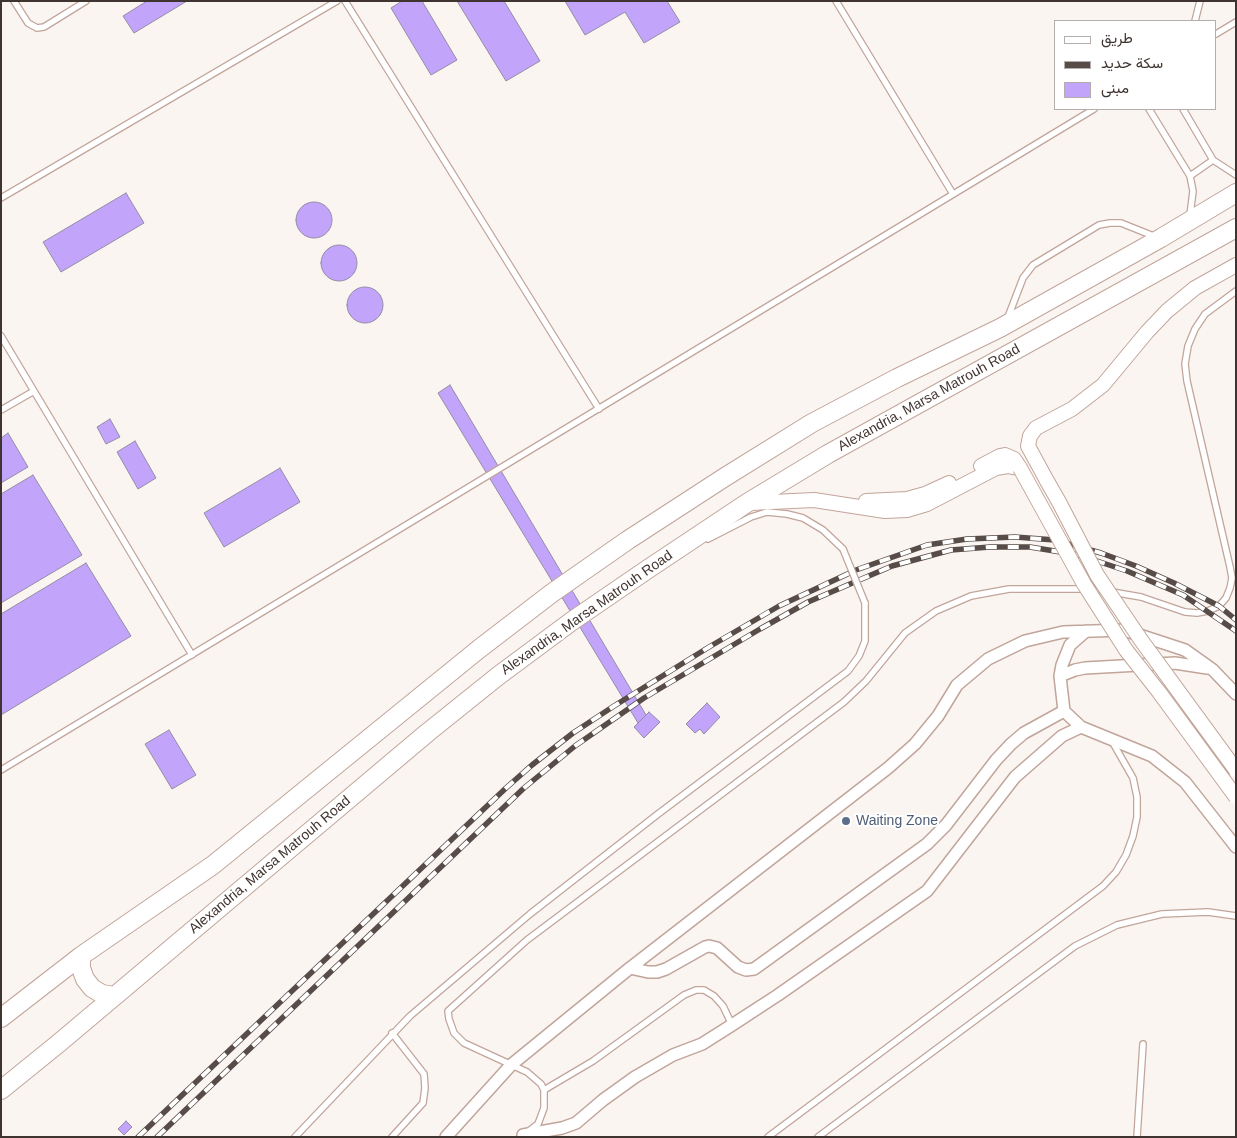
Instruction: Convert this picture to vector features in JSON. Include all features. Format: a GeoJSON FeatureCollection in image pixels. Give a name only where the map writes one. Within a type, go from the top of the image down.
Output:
{"type":"FeatureCollection","features":[{"type":"Feature","properties":{"kind":"main road","name":"Alexandria, Marsa Matrouh Road"},"geometry":{"type":"LineString","coordinates":[[1,1018],[81,956],[213,865],[479,650],[552,593],[628,540],[812,423],[897,378],[1000,328],[1236,193]]}},
{"type":"Feature","properties":{"kind":"main road","name":"Alexandria, Marsa Matrouh Road"},"geometry":{"type":"LineString","coordinates":[[1,1090],[434,727],[506,670],[648,568],[747,503],[828,454],[1236,228]]}},
{"type":"Feature","properties":{"kind":"main road"},"geometry":{"type":"LineString","coordinates":[[81,956],[81,968],[85,979],[92,988],[102,994],[114,996]]}},
{"type":"Feature","properties":{"kind":"street"},"geometry":{"type":"LineString","coordinates":[[1236,265],[1195,288],[1167,311],[1098,389],[1072,408],[1036,428],[1030,436],[1028,446],[1097,575],[1140,640],[1236,770]]}},
{"type":"Feature","properties":{"kind":"street"},"geometry":{"type":"LineString","coordinates":[[747,503],[792,500],[840,503],[885,511],[907,510],[927,504],[996,468],[1008,466],[1020,468],[1084,584],[1126,650],[1236,797]]}},
{"type":"Feature","properties":{"kind":"street"},"geometry":{"type":"LineString","coordinates":[[1042,510],[1059,502]]}},
{"type":"Feature","properties":{"kind":"street"},"geometry":{"type":"LineString","coordinates":[[446,1137],[511,1065],[630,968],[888,768],[915,744],[938,716],[957,685],[988,659],[1025,641],[1063,632],[1124,630],[1185,650],[1214,670],[1236,694]]}},
{"type":"Feature","properties":{"kind":"street"},"geometry":{"type":"LineString","coordinates":[[1086,631],[1070,645],[1062,665],[1060,676],[1064,711],[1081,727],[1152,756],[1185,782],[1236,847]]}},
{"type":"Feature","properties":{"kind":"street"},"geometry":{"type":"LineString","coordinates":[[1060,676],[1085,668],[1176,662],[1214,670]]}},
{"type":"Feature","properties":{"kind":"street"},"geometry":{"type":"LineString","coordinates":[[630,968],[657,972],[666,969],[705,946],[709,946],[717,948],[738,967],[746,970],[754,969],[928,844],[946,825],[996,760],[1011,744],[1030,730],[1064,711]]}},
{"type":"Feature","properties":{"kind":"street"},"geometry":{"type":"LineString","coordinates":[[522,1136],[562,1128],[576,1123],[603,1100],[635,1077],[673,1055],[702,1044],[732,1025],[927,891],[1015,777],[1062,736],[1081,727]]}},
{"type":"Feature","properties":{"kind":"lane"},"geometry":{"type":"LineString","coordinates":[[14,1],[28,23],[37,28],[44,27],[86,1]]}},
{"type":"Feature","properties":{"kind":"lane"},"geometry":{"type":"LineString","coordinates":[[1,198],[337,1]]}},
{"type":"Feature","properties":{"kind":"lane"},"geometry":{"type":"LineString","coordinates":[[345,1],[599,409]]}},
{"type":"Feature","properties":{"kind":"lane"},"geometry":{"type":"LineString","coordinates":[[836,1],[953,194]]}},
{"type":"Feature","properties":{"kind":"lane"},"geometry":{"type":"LineString","coordinates":[[1195,20],[1200,1]]}},
{"type":"Feature","properties":{"kind":"lane"},"geometry":{"type":"LineString","coordinates":[[1217,33],[1236,22]]}},
{"type":"Feature","properties":{"kind":"lane"},"geometry":{"type":"LineString","coordinates":[[1,770],[1092,110]]}},
{"type":"Feature","properties":{"kind":"lane"},"geometry":{"type":"LineString","coordinates":[[1150,110],[1190,176],[1193,206],[1189,221]]}},
{"type":"Feature","properties":{"kind":"lane"},"geometry":{"type":"LineString","coordinates":[[1184,110],[1214,160],[1236,175]]}},
{"type":"Feature","properties":{"kind":"lane"},"geometry":{"type":"LineString","coordinates":[[1190,176],[1214,160]]}},
{"type":"Feature","properties":{"kind":"lane"},"geometry":{"type":"LineString","coordinates":[[1000,328],[1014,306],[1023,278],[1033,265],[1099,225],[1121,223],[1160,238]]}},
{"type":"Feature","properties":{"kind":"lane"},"geometry":{"type":"LineString","coordinates":[[522,1136],[538,1124],[544,1108],[544,1090],[538,1080],[526,1072],[464,1043],[451,1026],[448,1011],[527,940],[844,702],[887,658],[905,634],[936,611],[971,596],[1009,589],[1095,589],[1141,596],[1185,612],[1197,613],[1208,612],[1222,602],[1230,588],[1232,578],[1187,382],[1185,364],[1188,346],[1194,329],[1205,314],[1236,291]]}},
{"type":"Feature","properties":{"kind":"lane"},"geometry":{"type":"LineString","coordinates":[[1,336],[192,655]]}},
{"type":"Feature","properties":{"kind":"lane"},"geometry":{"type":"LineString","coordinates":[[1,410],[34,390]]}},
{"type":"Feature","properties":{"kind":"lane"},"geometry":{"type":"LineString","coordinates":[[295,1137],[410,1016],[530,914],[658,814],[848,671],[859,656],[864,641],[865,603],[844,549],[823,530],[803,518],[767,512],[751,517],[648,568]]}},
{"type":"Feature","properties":{"kind":"lane"},"geometry":{"type":"LineString","coordinates":[[768,1137],[1103,886],[1116,872],[1126,855],[1133,836],[1137,817],[1137,797],[1133,778],[1112,741]]}},
{"type":"Feature","properties":{"kind":"lane"},"geometry":{"type":"LineString","coordinates":[[818,1137],[1075,946],[1116,925],[1162,914],[1208,912],[1236,916]]}},
{"type":"Feature","properties":{"kind":"lane"},"geometry":{"type":"LineString","coordinates":[[544,1090],[593,1061],[684,994],[696,990],[704,990],[714,996],[723,1006],[732,1025]]}},
{"type":"Feature","properties":{"kind":"lane"},"geometry":{"type":"LineString","coordinates":[[392,1033],[424,1074],[426,1088],[423,1103],[392,1137]]}},
{"type":"Feature","properties":{"kind":"lane"},"geometry":{"type":"LineString","coordinates":[[1137,1137],[1143,1044]]}},
{"type":"Feature","properties":{"kind":"building"},"geometry":{"type":"Polygon","coordinates":[[[147,1],[187,1],[134,33],[123,16],[147,1]]]}},
{"type":"Feature","properties":{"kind":"building"},"geometry":{"type":"Polygon","coordinates":[[[402,1],[422,1],[457,60],[431,75],[391,8],[402,1]]]}},
{"type":"Feature","properties":{"kind":"building"},"geometry":{"type":"Polygon","coordinates":[[[457,1],[504,1],[540,61],[506,81],[457,1]]]}},
{"type":"Feature","properties":{"kind":"building"},"geometry":{"type":"Polygon","coordinates":[[[565,1],[667,1],[680,22],[644,43],[625,12],[585,35],[565,1]]]}},
{"type":"Feature","properties":{"kind":"building"},"geometry":{"type":"Polygon","coordinates":[[[126,193],[144,223],[61,272],[43,242],[126,193]]]}},
{"type":"Feature","properties":{"kind":"building"},"geometry":{"type":"Polygon","coordinates":[[[314,202],[321,203],[327,207],[331,213],[331,227],[327,233],[321,237],[314,238],[307,237],[301,233],[297,227],[296,220],[297,213],[301,207],[307,203],[314,202]]]}},
{"type":"Feature","properties":{"kind":"building"},"geometry":{"type":"Polygon","coordinates":[[[339,245],[346,246],[352,250],[356,256],[356,270],[352,276],[346,280],[339,281],[332,280],[326,276],[322,270],[321,263],[322,256],[326,250],[332,246],[339,245]]]}},
{"type":"Feature","properties":{"kind":"building"},"geometry":{"type":"Polygon","coordinates":[[[365,287],[372,288],[378,292],[382,298],[382,312],[378,318],[372,322],[365,323],[358,322],[352,318],[348,312],[347,305],[348,298],[352,292],[358,288],[365,287]]]}},
{"type":"Feature","properties":{"kind":"building"},"geometry":{"type":"Polygon","coordinates":[[[450,385],[646,715],[638,723],[438,393],[450,385]]]}},
{"type":"Feature","properties":{"kind":"building"},"geometry":{"type":"Polygon","coordinates":[[[110,419],[120,437],[106,444],[97,427],[110,419]]]}},
{"type":"Feature","properties":{"kind":"building"},"geometry":{"type":"Polygon","coordinates":[[[8,433],[28,467],[1,483],[1,438],[8,433]]]}},
{"type":"Feature","properties":{"kind":"building"},"geometry":{"type":"Polygon","coordinates":[[[135,441],[156,478],[138,489],[117,452],[135,441]]]}},
{"type":"Feature","properties":{"kind":"building"},"geometry":{"type":"Polygon","coordinates":[[[280,468],[300,502],[224,547],[204,513],[280,468]]]}},
{"type":"Feature","properties":{"kind":"building"},"geometry":{"type":"Polygon","coordinates":[[[33,475],[82,555],[1,603],[1,494],[33,475]]]}},
{"type":"Feature","properties":{"kind":"building"},"geometry":{"type":"Polygon","coordinates":[[[86,563],[131,636],[1,715],[1,614],[86,563]]]}},
{"type":"Feature","properties":{"kind":"building"},"geometry":{"type":"Polygon","coordinates":[[[707,703],[720,717],[704,734],[700,729],[695,733],[686,724],[707,703]]]}},
{"type":"Feature","properties":{"kind":"building"},"geometry":{"type":"Polygon","coordinates":[[[649,712],[660,722],[644,738],[634,727],[649,712]]]}},
{"type":"Feature","properties":{"kind":"building"},"geometry":{"type":"Polygon","coordinates":[[[169,730],[196,775],[172,789],[145,744],[169,730]]]}},
{"type":"Feature","properties":{"kind":"building"},"geometry":{"type":"Polygon","coordinates":[[[126,1121],[132,1127],[124,1135],[118,1129],[126,1121]]]}},
{"type":"Feature","properties":{"kind":"railway"},"geometry":{"type":"LineString","coordinates":[[138,1137],[532,765],[573,733],[614,706],[779,606],[856,570],[927,545],[967,539],[1015,537],[1055,540],[1101,553],[1136,566],[1219,606],[1236,620]]}},
{"type":"Feature","properties":{"kind":"railway"},"geometry":{"type":"LineString","coordinates":[[157,1137],[524,788],[575,746],[644,698],[808,602],[892,566],[951,550],[990,547],[1030,547],[1079,555],[1127,571],[1183,595],[1236,631]]}},
{"type":"Feature","properties":{"kind":"place","name":"Waiting Zone"},"geometry":{"type":"Point","coordinates":[846,821]}}]}
